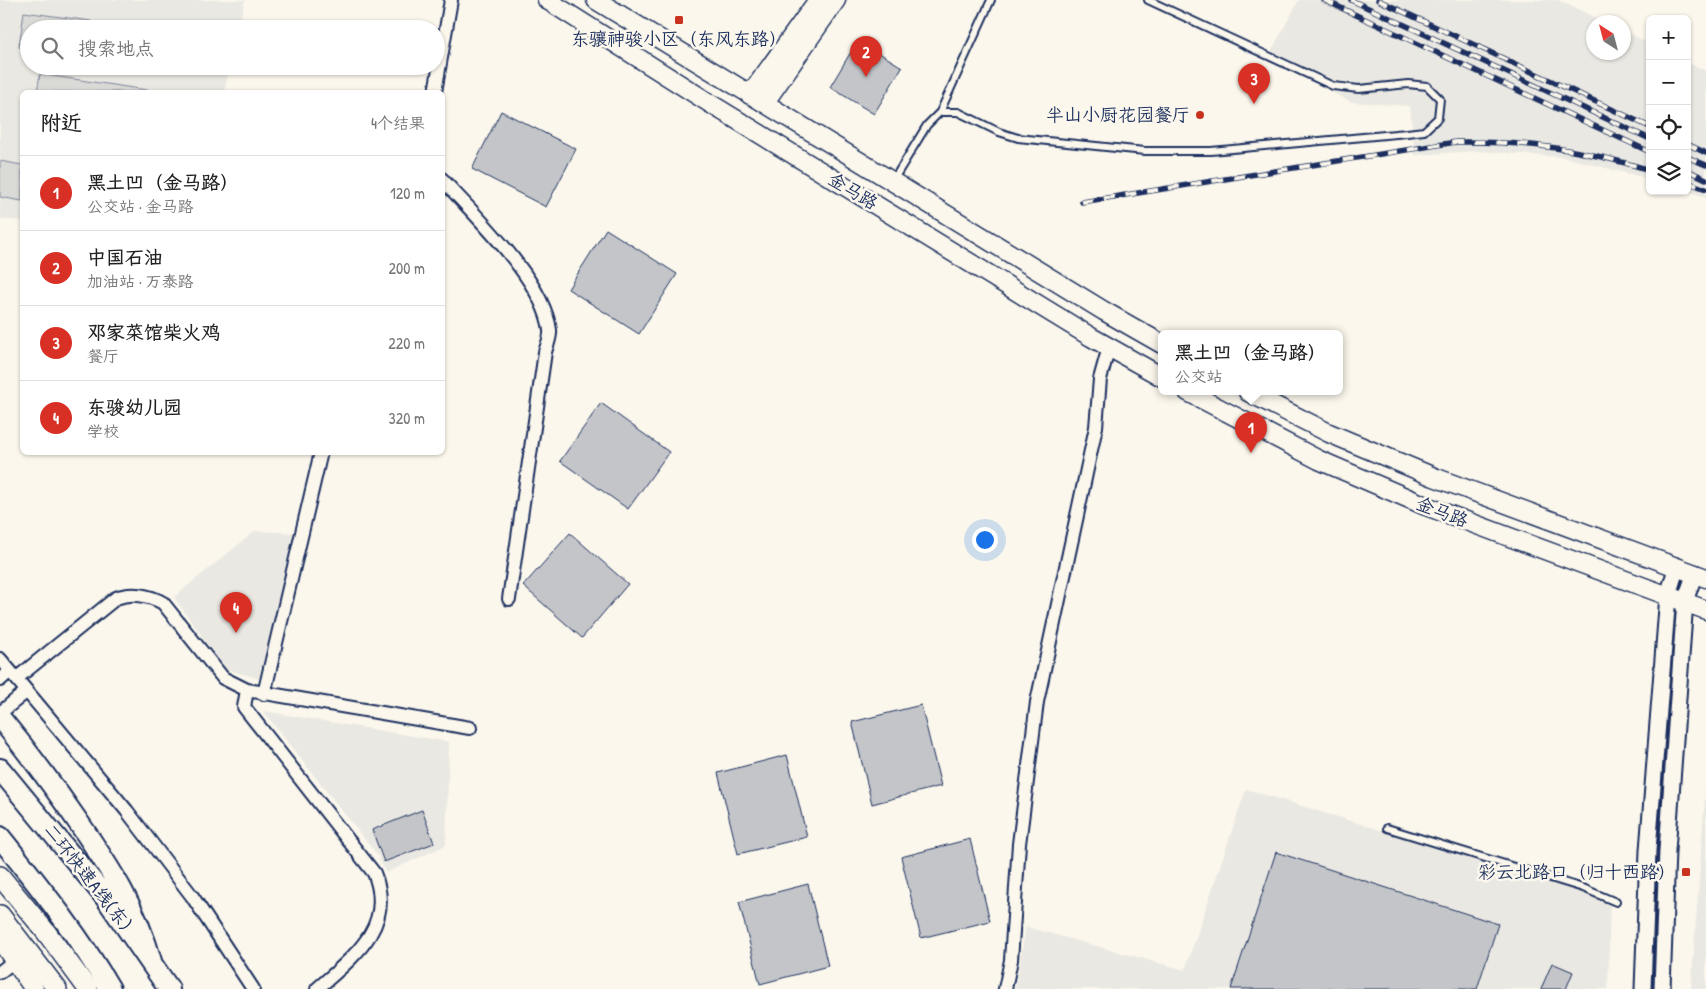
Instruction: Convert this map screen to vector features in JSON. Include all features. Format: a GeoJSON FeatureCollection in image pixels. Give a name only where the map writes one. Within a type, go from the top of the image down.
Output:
{"type":"FeatureCollection","features":[{"type":"Feature","properties":{"kind":"highway"},"geometry":{"type":"LineString","coordinates":[[0,718],[45,774],[117,879],[144,937],[152,961]]}},
{"type":"Feature","properties":{"kind":"highway","name":"二环快速A线(东)"},"geometry":{"type":"LineString","coordinates":[[0,770],[100,890],[152,961],[169,989]]}},
{"type":"Feature","properties":{"kind":"highway"},"geometry":{"type":"LineString","coordinates":[[0,837],[62,916],[110,989]]}},
{"type":"Feature","properties":{"kind":"main road","name":"金马路"},"geometry":{"type":"LineString","coordinates":[[547,0],[710,104],[1109,347],[1158,375]]}},
{"type":"Feature","properties":{"kind":"main road","name":"金马路"},"geometry":{"type":"LineString","coordinates":[[596,0],[893,180],[1104,311],[1158,342]]}},
{"type":"Feature","properties":{"kind":"main road"},"geometry":{"type":"LineString","coordinates":[[758,99],[818,0]]}},
{"type":"Feature","properties":{"kind":"main road"},"geometry":{"type":"LineString","coordinates":[[758,99],[836,0]]}},
{"type":"Feature","properties":{"kind":"main road","name":"金马路"},"geometry":{"type":"LineString","coordinates":[[1194,395],[1319,460],[1417,502],[1706,610]]}},
{"type":"Feature","properties":{"kind":"main road","name":"金马路"},"geometry":{"type":"LineString","coordinates":[[1254,395],[1329,432],[1434,478],[1700,576]]}},
{"type":"Feature","properties":{"kind":"main road"},"geometry":{"type":"LineString","coordinates":[[0,775],[78,867],[165,989]]}},
{"type":"Feature","properties":{"kind":"main road"},"geometry":{"type":"LineString","coordinates":[[0,841],[64,918],[116,989]]}},
{"type":"Feature","properties":{"kind":"main road"},"geometry":{"type":"LineString","coordinates":[[0,876],[46,932],[88,989]]}},
{"type":"Feature","properties":{"kind":"main road"},"geometry":{"type":"LineString","coordinates":[[0,915],[58,989]]}},
{"type":"Feature","properties":{"kind":"main road"},"geometry":{"type":"LineString","coordinates":[[0,940],[34,989]]}},
{"type":"Feature","properties":{"kind":"street"},"geometry":{"type":"LineString","coordinates":[[445,34],[451,0]]}},
{"type":"Feature","properties":{"kind":"street"},"geometry":{"type":"LineString","coordinates":[[435,90],[438,75]]}},
{"type":"Feature","properties":{"kind":"street"},"geometry":{"type":"LineString","coordinates":[[445,181],[522,270],[537,292],[546,312],[550,332],[545,352],[510,599]]}},
{"type":"Feature","properties":{"kind":"street"},"geometry":{"type":"LineString","coordinates":[[1005,989],[1011,960],[1020,844],[1037,702],[1096,427],[1100,379],[1109,347]]}},
{"type":"Feature","properties":{"kind":"street"},"geometry":{"type":"LineString","coordinates":[[264,694],[321,455]]}},
{"type":"Feature","properties":{"kind":"street"},"geometry":{"type":"LineString","coordinates":[[1643,989],[1648,850],[1668,595],[1677,566]]}},
{"type":"Feature","properties":{"kind":"street"},"geometry":{"type":"LineString","coordinates":[[1662,989],[1667,851],[1685,601],[1700,576]]}},
{"type":"Feature","properties":{"kind":"street"},"geometry":{"type":"LineString","coordinates":[[0,680],[14,675],[116,598],[125,595],[152,597],[163,603],[223,678],[247,690],[470,728]]}},
{"type":"Feature","properties":{"kind":"street"},"geometry":{"type":"LineString","coordinates":[[0,659],[127,811],[192,896],[253,989]]}},
{"type":"Feature","properties":{"kind":"street"},"geometry":{"type":"LineString","coordinates":[[247,690],[244,707],[374,873],[380,888],[381,906],[375,927],[363,947],[317,989]]}},
{"type":"Feature","properties":{"kind":"street"},"geometry":{"type":"LineString","coordinates":[[0,713],[27,691]]}},
{"type":"Feature","properties":{"kind":"street"},"geometry":{"type":"LineString","coordinates":[[0,972],[14,961]]}},
{"type":"Feature","properties":{"kind":"lane"},"geometry":{"type":"LineString","coordinates":[[893,180],[927,125],[940,112],[991,0]]}},
{"type":"Feature","properties":{"kind":"lane"},"geometry":{"type":"LineString","coordinates":[[940,112],[958,112],[999,132],[1018,138],[1144,151],[1211,150],[1424,131],[1438,118],[1440,99],[1427,86],[1408,84],[1359,89],[1334,86],[1148,0]]}},
{"type":"Feature","properties":{"kind":"lane"},"geometry":{"type":"LineString","coordinates":[[1387,828],[1583,888],[1616,902]]}},
{"type":"Feature","properties":{"kind":"shaded area"},"geometry":{"type":"Polygon","coordinates":[[[0,0],[245,0],[240,20],[20,20],[20,75],[228,75],[224,90],[20,90],[20,221],[0,219],[0,0]]]}},
{"type":"Feature","properties":{"kind":"shaded area"},"geometry":{"type":"Polygon","coordinates":[[[1299,0],[1558,0],[1590,15],[1586,15],[1586,60],[1631,60],[1631,34],[1646,42],[1646,178],[1563,157],[1476,151],[1415,155],[1410,106],[1351,102],[1267,59],[1299,0]]]}},
{"type":"Feature","properties":{"kind":"shaded area"},"geometry":{"type":"Polygon","coordinates":[[[24,12],[84,20],[23,20],[24,12]]]}},
{"type":"Feature","properties":{"kind":"shaded area"},"geometry":{"type":"Polygon","coordinates":[[[1691,64],[1706,71],[1706,198],[1691,192],[1691,64]]]}},
{"type":"Feature","properties":{"kind":"shaded area"},"geometry":{"type":"Polygon","coordinates":[[[40,75],[47,75],[147,90],[37,90],[40,75]]]}},
{"type":"Feature","properties":{"kind":"shaded area"},"geometry":{"type":"Polygon","coordinates":[[[0,161],[20,165],[20,201],[0,197],[0,161]]]}},
{"type":"Feature","properties":{"kind":"shaded area"},"geometry":{"type":"Polygon","coordinates":[[[255,531],[297,533],[260,679],[225,669],[174,597],[255,531]]]}},
{"type":"Feature","properties":{"kind":"shaded area"},"geometry":{"type":"Polygon","coordinates":[[[263,711],[449,742],[446,845],[386,873],[378,856],[263,711]]]}},
{"type":"Feature","properties":{"kind":"shaded area"},"geometry":{"type":"Polygon","coordinates":[[[1706,783],[1706,989],[1691,989],[1706,783]]]}},
{"type":"Feature","properties":{"kind":"shaded area"},"geometry":{"type":"Polygon","coordinates":[[[1246,789],[1610,900],[1608,989],[1015,989],[1026,927],[1185,970],[1246,789]]]}},
{"type":"Feature","properties":{"kind":"building"},"geometry":{"type":"Polygon","coordinates":[[[858,40],[902,67],[874,114],[830,87],[858,40]]]}},
{"type":"Feature","properties":{"kind":"building"},"geometry":{"type":"Polygon","coordinates":[[[501,111],[576,149],[546,207],[472,169],[501,111]]]}},
{"type":"Feature","properties":{"kind":"building"},"geometry":{"type":"Polygon","coordinates":[[[606,229],[677,274],[639,334],[568,289],[606,229]]]}},
{"type":"Feature","properties":{"kind":"building"},"geometry":{"type":"Polygon","coordinates":[[[601,403],[669,452],[628,509],[560,461],[601,403]]]}},
{"type":"Feature","properties":{"kind":"building"},"geometry":{"type":"Polygon","coordinates":[[[570,533],[628,584],[582,638],[523,586],[570,533]]]}},
{"type":"Feature","properties":{"kind":"building"},"geometry":{"type":"Polygon","coordinates":[[[921,705],[941,786],[872,804],[852,722],[921,705]]]}},
{"type":"Feature","properties":{"kind":"building"},"geometry":{"type":"Polygon","coordinates":[[[787,755],[807,837],[738,854],[718,773],[787,755]]]}},
{"type":"Feature","properties":{"kind":"building"},"geometry":{"type":"Polygon","coordinates":[[[422,810],[434,843],[384,862],[372,830],[422,810]]]}},
{"type":"Feature","properties":{"kind":"building"},"geometry":{"type":"Polygon","coordinates":[[[970,839],[990,921],[921,938],[901,857],[970,839]]]}},
{"type":"Feature","properties":{"kind":"building"},"geometry":{"type":"Polygon","coordinates":[[[1276,852],[1498,924],[1477,989],[1231,989],[1276,852]]]}},
{"type":"Feature","properties":{"kind":"building"},"geometry":{"type":"Polygon","coordinates":[[[808,884],[828,966],[760,984],[739,902],[808,884]]]}},
{"type":"Feature","properties":{"kind":"building"},"geometry":{"type":"Polygon","coordinates":[[[1552,963],[1573,972],[1566,989],[1541,989],[1552,963]]]}},
{"type":"Feature","properties":{"kind":"railway"},"geometry":{"type":"LineString","coordinates":[[1324,0],[1646,150]]}},
{"type":"Feature","properties":{"kind":"railway"},"geometry":{"type":"LineString","coordinates":[[1351,0],[1646,137]]}},
{"type":"Feature","properties":{"kind":"railway"},"geometry":{"type":"LineString","coordinates":[[1378,0],[1646,125]]}},
{"type":"Feature","properties":{"kind":"railway"},"geometry":{"type":"LineString","coordinates":[[1082,202],[1456,142],[1508,143],[1554,148],[1646,169]]}},
{"type":"Feature","properties":{"kind":"railway"},"geometry":{"type":"LineString","coordinates":[[1691,146],[1706,153]]}},
{"type":"Feature","properties":{"kind":"railway"},"geometry":{"type":"LineString","coordinates":[[1691,159],[1706,165]]}},
{"type":"Feature","properties":{"kind":"railway"},"geometry":{"type":"LineString","coordinates":[[1691,172],[1706,179]]}},
{"type":"Feature","properties":{"kind":"railway"},"geometry":{"type":"LineString","coordinates":[[1691,183],[1706,189]]}},
{"type":"Feature","properties":{"kind":"place","name":"东骧神骏小区（东风东路）"},"geometry":{"type":"Point","coordinates":[679,20]}},
{"type":"Feature","properties":{"kind":"place","name":"中国石油"},"geometry":{"type":"Point","coordinates":[866,77]}},
{"type":"Feature","properties":{"kind":"place","name":"邓家菜馆柴火鸡"},"geometry":{"type":"Point","coordinates":[1254,104]}},
{"type":"Feature","properties":{"kind":"place","name":"半山小厨花园餐厅"},"geometry":{"type":"Point","coordinates":[1200,115]}},
{"type":"Feature","properties":{"kind":"place","name":"黑土凹（金马路）"},"geometry":{"type":"Point","coordinates":[1251,453]}},
{"type":"Feature","properties":{"kind":"place","name":"东骏幼儿园"},"geometry":{"type":"Point","coordinates":[236,633]}},
{"type":"Feature","properties":{"kind":"place","name":"彩云北路口（归十西路）"},"geometry":{"type":"Point","coordinates":[1686,872]}}]}
